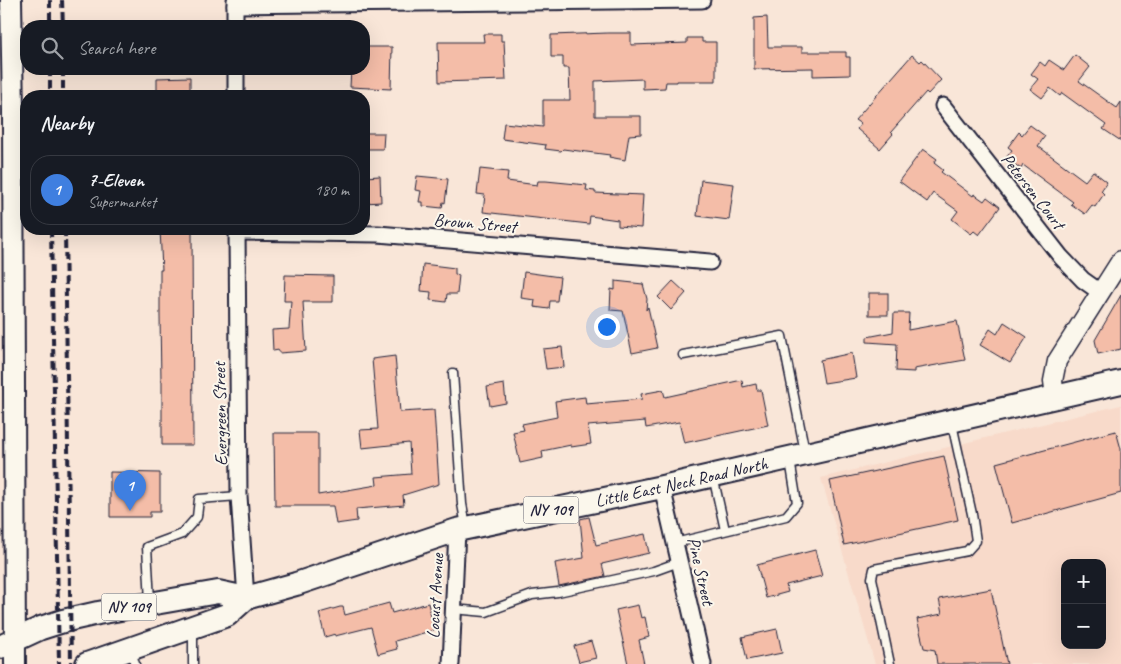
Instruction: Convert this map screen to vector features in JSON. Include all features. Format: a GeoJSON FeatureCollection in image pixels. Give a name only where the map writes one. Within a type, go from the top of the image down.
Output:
{"type":"FeatureCollection","features":[{"type":"Feature","properties":{"kind":"main road"},"geometry":{"type":"LineString","coordinates":[[11,0],[7,113],[7,644],[15,664]]}},
{"type":"Feature","properties":{"kind":"main road","name":"Little East Neck Road North"},"geometry":{"type":"LineString","coordinates":[[99,662],[133,656],[193,627],[227,615],[246,598],[296,584],[461,529],[662,487],[1121,382]]}},
{"type":"Feature","properties":{"kind":"main road","name":"Little East Neck Road North"},"geometry":{"type":"LineString","coordinates":[[7,644],[37,630],[63,621],[150,603],[218,592],[246,598]]}},
{"type":"Feature","properties":{"kind":"street"},"geometry":{"type":"LineString","coordinates":[[235,20],[235,3],[702,0]]}},
{"type":"Feature","properties":{"kind":"street"},"geometry":{"type":"LineString","coordinates":[[236,75],[236,90]]}},
{"type":"Feature","properties":{"kind":"street","name":"Petersen Court"},"geometry":{"type":"LineString","coordinates":[[943,106],[1060,257],[1083,280],[1100,292]]}},
{"type":"Feature","properties":{"kind":"street","name":"Brown Street"},"geometry":{"type":"LineString","coordinates":[[370,234],[710,262]]}},
{"type":"Feature","properties":{"kind":"street","name":"Evergreen Street"},"geometry":{"type":"LineString","coordinates":[[237,235],[239,496],[246,598]]}},
{"type":"Feature","properties":{"kind":"street"},"geometry":{"type":"LineString","coordinates":[[1055,397],[1053,381],[1057,360],[1121,260]]}},
{"type":"Feature","properties":{"kind":"street","name":"Pine Street"},"geometry":{"type":"LineString","coordinates":[[662,487],[703,664]]}},
{"type":"Feature","properties":{"kind":"street","name":"Locust Avenue"},"geometry":{"type":"LineString","coordinates":[[451,664],[453,609],[461,529]]}},
{"type":"Feature","properties":{"kind":"lane"},"geometry":{"type":"LineString","coordinates":[[675,544],[786,516],[797,503],[798,456],[782,336],[683,355]]}},
{"type":"Feature","properties":{"kind":"lane"},"geometry":{"type":"LineString","coordinates":[[453,373],[462,504],[461,529]]}},
{"type":"Feature","properties":{"kind":"lane"},"geometry":{"type":"LineString","coordinates":[[890,664],[872,578],[874,569],[968,551],[976,541],[952,422]]}},
{"type":"Feature","properties":{"kind":"lane"},"geometry":{"type":"LineString","coordinates":[[713,475],[726,530]]}},
{"type":"Feature","properties":{"kind":"lane"},"geometry":{"type":"LineString","coordinates":[[150,603],[147,547],[182,534],[198,518],[199,499],[239,496]]}},
{"type":"Feature","properties":{"kind":"lane"},"geometry":{"type":"LineString","coordinates":[[453,609],[486,612],[532,595],[558,592],[654,571],[679,562]]}},
{"type":"Feature","properties":{"kind":"lane"},"geometry":{"type":"LineString","coordinates":[[193,627],[193,664]]}},
{"type":"Feature","properties":{"kind":"shaded area"},"geometry":{"type":"Polygon","coordinates":[[[1121,405],[1121,664],[875,664],[821,478],[1121,405]]]}},
{"type":"Feature","properties":{"kind":"building"},"geometry":{"type":"Polygon","coordinates":[[[767,17],[768,47],[802,47],[802,52],[846,52],[846,57],[850,57],[850,75],[813,76],[813,68],[754,69],[754,18],[767,17]]]}},
{"type":"Feature","properties":{"kind":"building"},"geometry":{"type":"Polygon","coordinates":[[[631,33],[631,45],[687,43],[687,38],[702,38],[702,42],[716,42],[716,81],[666,82],[665,88],[643,89],[643,79],[595,81],[595,116],[641,116],[641,134],[629,135],[625,160],[609,157],[610,155],[563,149],[561,151],[545,149],[546,145],[502,139],[504,123],[543,127],[543,100],[570,100],[569,68],[563,68],[563,57],[551,57],[551,35],[631,33]]]}},
{"type":"Feature","properties":{"kind":"building"},"geometry":{"type":"Polygon","coordinates":[[[483,34],[501,34],[501,41],[504,41],[506,80],[439,82],[438,42],[484,42],[483,34]]]}},
{"type":"Feature","properties":{"kind":"building"},"geometry":{"type":"Polygon","coordinates":[[[370,47],[392,47],[391,89],[350,87],[351,75],[370,75],[370,47]]]}},
{"type":"Feature","properties":{"kind":"building"},"geometry":{"type":"Polygon","coordinates":[[[912,55],[920,62],[922,60],[941,80],[928,94],[926,92],[891,132],[893,134],[880,149],[857,129],[861,124],[855,120],[912,55]]]}},
{"type":"Feature","properties":{"kind":"building"},"geometry":{"type":"Polygon","coordinates":[[[1075,55],[1090,67],[1079,81],[1117,108],[1121,102],[1121,141],[1103,129],[1106,125],[1062,93],[1060,96],[1050,88],[1042,98],[1030,89],[1038,79],[1031,74],[1040,62],[1045,66],[1049,60],[1064,70],[1075,55]]]}},
{"type":"Feature","properties":{"kind":"building"},"geometry":{"type":"Polygon","coordinates":[[[190,77],[190,90],[157,90],[157,78],[190,77]]]}},
{"type":"Feature","properties":{"kind":"building"},"geometry":{"type":"Polygon","coordinates":[[[1030,125],[1045,136],[1038,146],[1085,181],[1093,171],[1107,182],[1101,191],[1104,194],[1095,207],[1092,205],[1085,214],[1071,204],[1073,202],[1023,165],[1021,169],[1006,158],[1012,150],[1008,147],[1019,132],[1022,135],[1030,125]]]}},
{"type":"Feature","properties":{"kind":"building"},"geometry":{"type":"Polygon","coordinates":[[[370,133],[384,133],[383,149],[370,149],[370,133]]]}},
{"type":"Feature","properties":{"kind":"building"},"geometry":{"type":"Polygon","coordinates":[[[923,149],[937,159],[934,163],[943,170],[941,172],[973,196],[974,194],[984,201],[987,197],[1000,207],[979,235],[974,231],[971,234],[952,219],[958,211],[933,193],[927,202],[899,181],[923,149]]]}},
{"type":"Feature","properties":{"kind":"building"},"geometry":{"type":"Polygon","coordinates":[[[480,169],[508,172],[507,181],[537,185],[538,181],[546,181],[587,185],[586,190],[595,191],[595,193],[643,195],[641,228],[618,226],[618,220],[590,216],[589,224],[483,212],[485,195],[477,194],[480,169]]]}},
{"type":"Feature","properties":{"kind":"building"},"geometry":{"type":"Polygon","coordinates":[[[380,176],[381,202],[370,203],[370,177],[380,176]]]}},
{"type":"Feature","properties":{"kind":"building"},"geometry":{"type":"Polygon","coordinates":[[[417,176],[448,179],[445,203],[443,202],[442,208],[423,206],[423,202],[419,202],[421,191],[415,190],[417,176]]]}},
{"type":"Feature","properties":{"kind":"building"},"geometry":{"type":"Polygon","coordinates":[[[701,180],[734,184],[729,220],[697,216],[701,180]]]}},
{"type":"Feature","properties":{"kind":"building"},"geometry":{"type":"Polygon","coordinates":[[[160,235],[192,235],[193,445],[162,445],[160,270],[162,270],[160,235]]]}},
{"type":"Feature","properties":{"kind":"building"},"geometry":{"type":"Polygon","coordinates":[[[423,264],[455,268],[455,274],[459,275],[457,294],[447,294],[446,302],[430,300],[431,292],[421,291],[423,264]]]}},
{"type":"Feature","properties":{"kind":"building"},"geometry":{"type":"Polygon","coordinates":[[[524,272],[560,277],[557,301],[550,301],[549,309],[534,307],[535,300],[521,298],[524,272]]]}},
{"type":"Feature","properties":{"kind":"building"},"geometry":{"type":"Polygon","coordinates":[[[285,275],[333,276],[333,302],[303,302],[306,351],[279,353],[279,350],[273,351],[272,330],[289,329],[291,301],[284,301],[285,275]]]}},
{"type":"Feature","properties":{"kind":"building"},"geometry":{"type":"Polygon","coordinates":[[[615,281],[643,284],[647,299],[646,310],[648,307],[657,348],[632,353],[623,311],[610,310],[611,289],[615,290],[615,281]]]}},
{"type":"Feature","properties":{"kind":"building"},"geometry":{"type":"Polygon","coordinates":[[[673,281],[686,293],[671,310],[658,297],[673,281]]]}},
{"type":"Feature","properties":{"kind":"building"},"geometry":{"type":"Polygon","coordinates":[[[869,293],[888,293],[888,315],[869,315],[869,293]]]}},
{"type":"Feature","properties":{"kind":"building"},"geometry":{"type":"Polygon","coordinates":[[[1121,295],[1121,349],[1098,354],[1095,340],[1121,295]]]}},
{"type":"Feature","properties":{"kind":"building"},"geometry":{"type":"Polygon","coordinates":[[[894,313],[909,313],[908,330],[957,321],[965,360],[914,369],[914,372],[896,371],[897,344],[867,342],[867,337],[893,332],[894,313]]]}},
{"type":"Feature","properties":{"kind":"building"},"geometry":{"type":"Polygon","coordinates":[[[1004,322],[1027,337],[1010,363],[980,345],[990,329],[997,334],[1004,322]]]}},
{"type":"Feature","properties":{"kind":"building"},"geometry":{"type":"Polygon","coordinates":[[[562,347],[564,367],[546,369],[543,349],[562,347]]]}},
{"type":"Feature","properties":{"kind":"building"},"geometry":{"type":"Polygon","coordinates":[[[852,353],[856,378],[824,383],[820,360],[852,353]]]}},
{"type":"Feature","properties":{"kind":"building"},"geometry":{"type":"Polygon","coordinates":[[[395,356],[400,412],[434,410],[439,484],[403,495],[404,505],[356,509],[357,521],[336,524],[333,506],[275,506],[274,433],[318,433],[318,495],[377,485],[376,477],[411,474],[409,443],[362,448],[360,430],[378,429],[372,359],[395,356]]]}},
{"type":"Feature","properties":{"kind":"building"},"geometry":{"type":"Polygon","coordinates":[[[742,380],[743,387],[756,384],[757,390],[761,390],[768,425],[684,443],[679,422],[646,428],[645,421],[588,426],[591,444],[571,447],[571,445],[542,451],[543,458],[520,463],[513,432],[524,430],[522,424],[557,417],[555,401],[585,397],[586,404],[642,399],[641,394],[663,390],[665,397],[742,380]]]}},
{"type":"Feature","properties":{"kind":"building"},"geometry":{"type":"Polygon","coordinates":[[[504,384],[506,403],[490,406],[487,387],[504,384]]]}},
{"type":"Feature","properties":{"kind":"building"},"geometry":{"type":"Polygon","coordinates":[[[1116,431],[1121,449],[1121,493],[1012,523],[996,463],[1116,431]]]}},
{"type":"Feature","properties":{"kind":"building"},"geometry":{"type":"Polygon","coordinates":[[[944,456],[958,520],[844,545],[830,481],[944,456]]]}},
{"type":"Feature","properties":{"kind":"building"},"geometry":{"type":"Polygon","coordinates":[[[110,472],[160,473],[160,512],[150,512],[150,517],[110,517],[110,472]]]}},
{"type":"Feature","properties":{"kind":"building"},"geometry":{"type":"Polygon","coordinates":[[[589,517],[596,545],[645,534],[649,553],[602,564],[605,576],[559,586],[555,563],[584,558],[580,519],[589,517]]]}},
{"type":"Feature","properties":{"kind":"building"},"geometry":{"type":"Polygon","coordinates":[[[815,550],[822,576],[786,585],[788,592],[766,598],[757,565],[815,550]]]}},
{"type":"Feature","properties":{"kind":"building"},"geometry":{"type":"Polygon","coordinates":[[[991,589],[1007,664],[937,664],[935,650],[924,648],[917,619],[942,614],[939,599],[991,589]]]}},
{"type":"Feature","properties":{"kind":"building"},"geometry":{"type":"Polygon","coordinates":[[[389,603],[392,613],[428,603],[434,630],[395,641],[397,649],[378,654],[371,627],[325,637],[319,613],[343,607],[345,615],[389,603]]]}},
{"type":"Feature","properties":{"kind":"building"},"geometry":{"type":"Polygon","coordinates":[[[638,605],[641,618],[645,617],[649,637],[639,640],[644,664],[628,664],[616,610],[638,605]]]}},
{"type":"Feature","properties":{"kind":"building"},"geometry":{"type":"Polygon","coordinates":[[[777,629],[782,653],[747,660],[742,637],[777,629]]]}},
{"type":"Feature","properties":{"kind":"building"},"geometry":{"type":"Polygon","coordinates":[[[591,641],[596,658],[579,662],[574,646],[591,641]]]}},
{"type":"Feature","properties":{"kind":"railway"},"geometry":{"type":"LineString","coordinates":[[50,0],[50,20]]}},
{"type":"Feature","properties":{"kind":"railway"},"geometry":{"type":"LineString","coordinates":[[62,0],[63,20]]}},
{"type":"Feature","properties":{"kind":"railway"},"geometry":{"type":"LineString","coordinates":[[50,75],[50,90]]}},
{"type":"Feature","properties":{"kind":"railway"},"geometry":{"type":"LineString","coordinates":[[63,75],[63,90]]}},
{"type":"Feature","properties":{"kind":"railway"},"geometry":{"type":"LineString","coordinates":[[51,235],[59,664]]}},
{"type":"Feature","properties":{"kind":"railway"},"geometry":{"type":"LineString","coordinates":[[65,235],[71,664]]}},
{"type":"Feature","properties":{"kind":"place","name":"7-Eleven"},"geometry":{"type":"Point","coordinates":[130,511]}}]}
